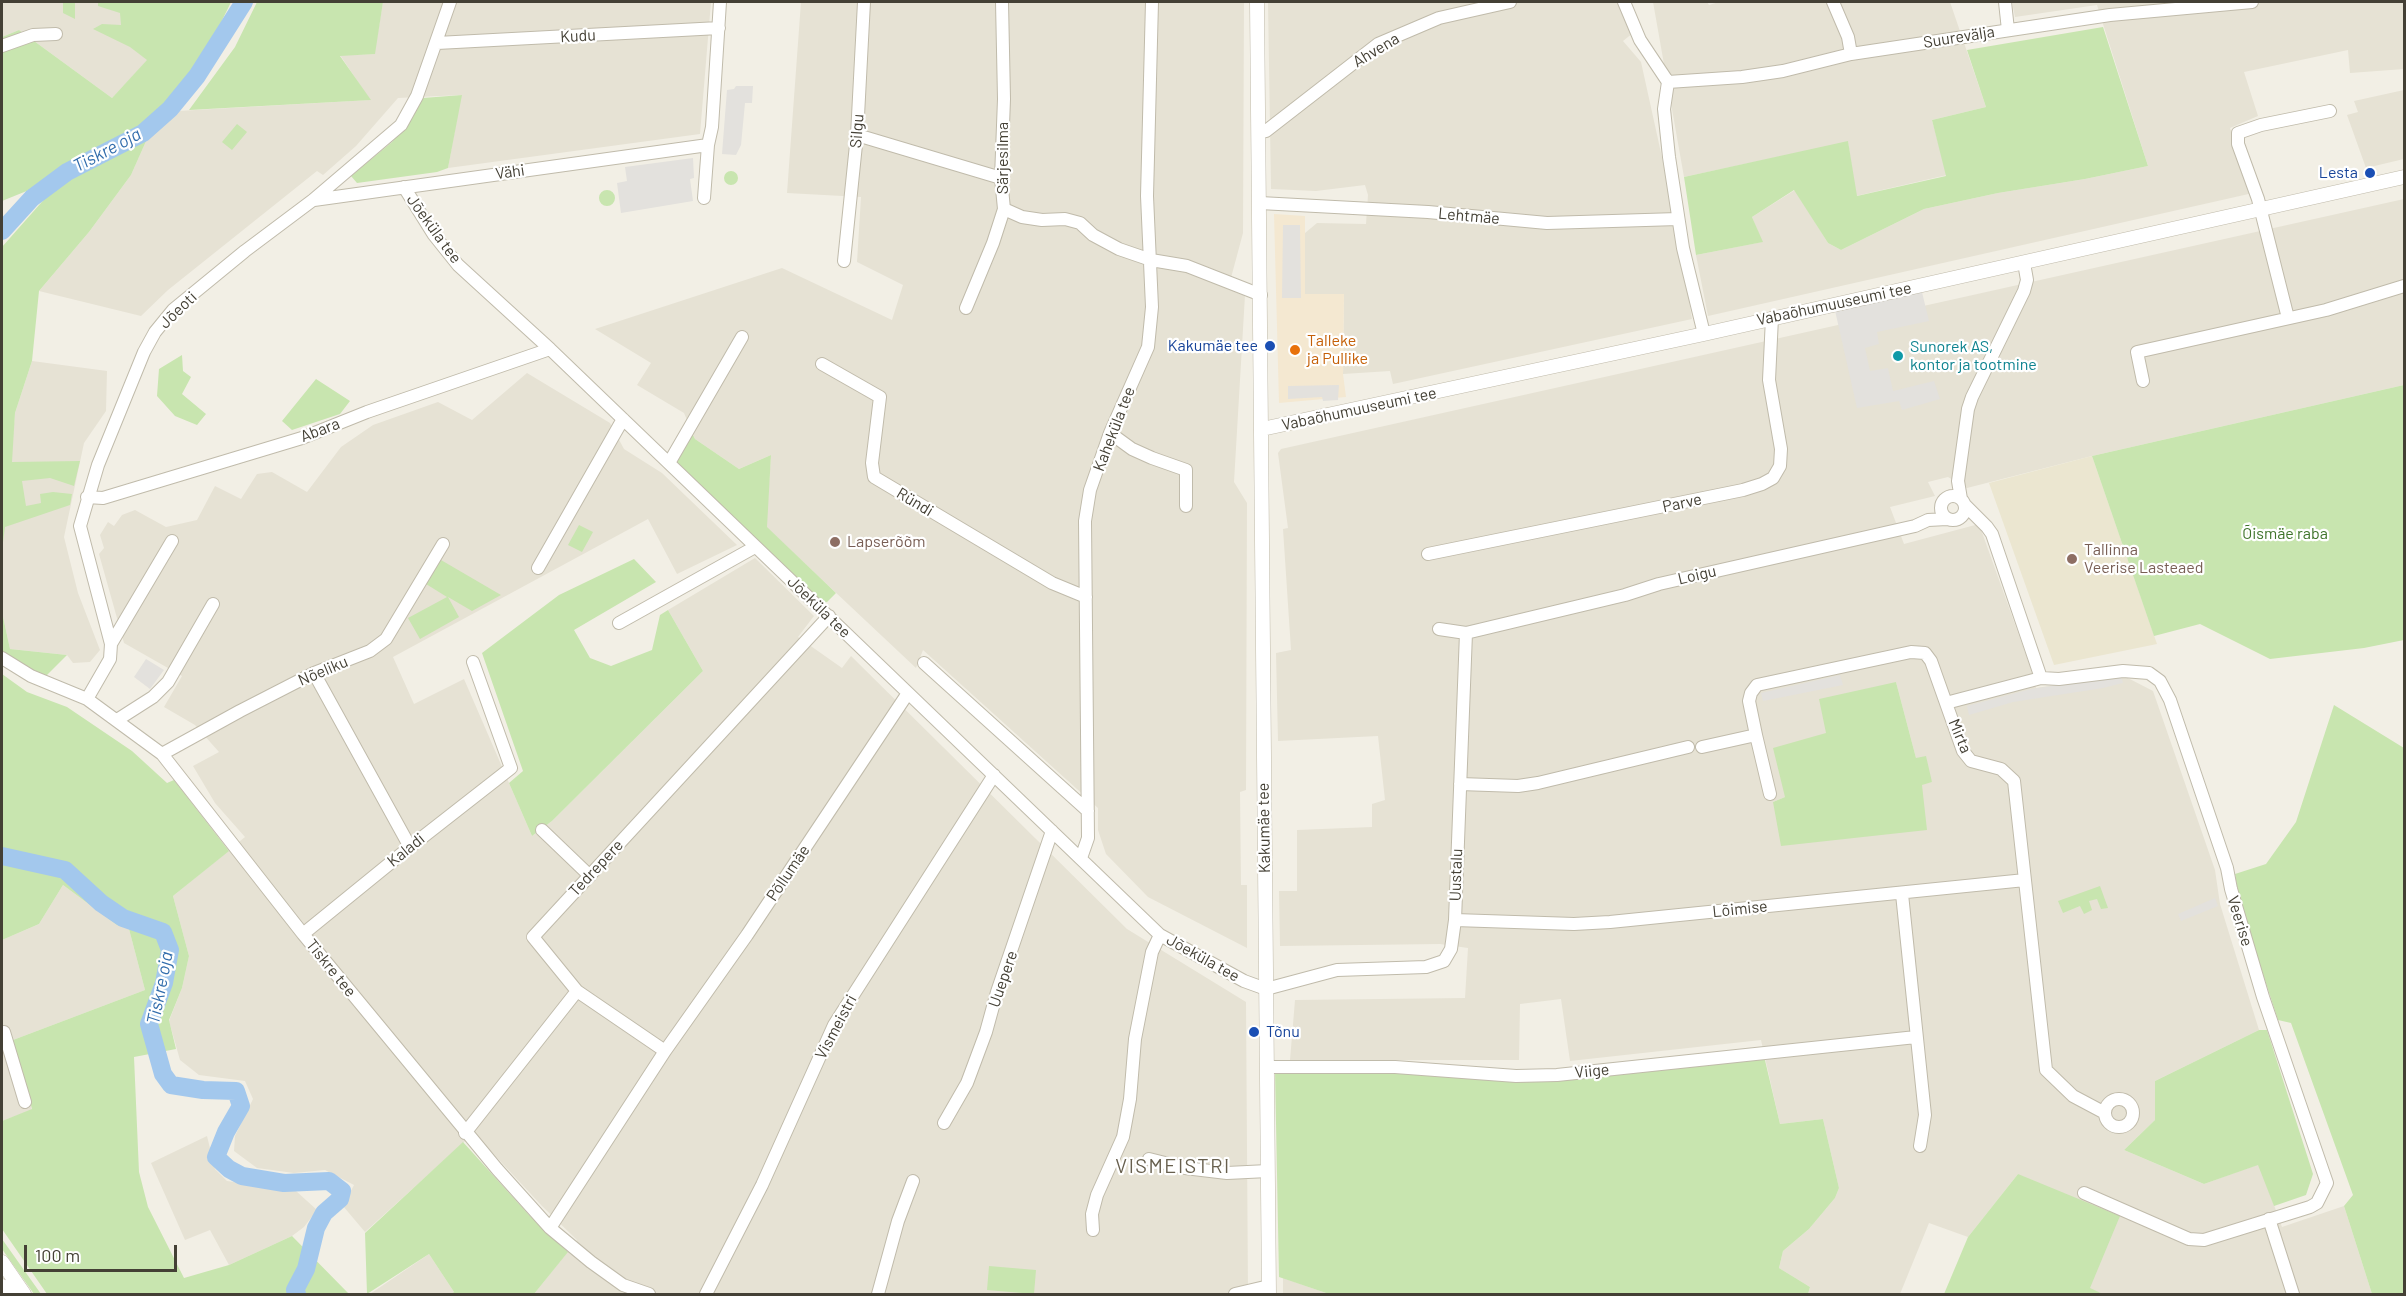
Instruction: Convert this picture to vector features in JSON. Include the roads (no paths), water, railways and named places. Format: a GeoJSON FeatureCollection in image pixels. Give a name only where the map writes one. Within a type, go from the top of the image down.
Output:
{"type":"FeatureCollection","features":[{"type":"Feature","properties":{"kind":"street","name":"Jõeoti"},"geometry":{"type":"LineString","coordinates":[[111,644],[80,526],[87,497],[144,352],[155,332],[172,310],[313,200],[401,125],[417,96],[450,2]]}},
{"type":"Feature","properties":{"kind":"street"},"geometry":{"type":"LineString","coordinates":[[704,198],[708,145],[712,127],[720,2]]}},
{"type":"Feature","properties":{"kind":"street","name":"Silgu"},"geometry":{"type":"LineString","coordinates":[[844,261],[857,135],[864,2]]}},
{"type":"Feature","properties":{"kind":"street","name":"Särjesilma"},"geometry":{"type":"LineString","coordinates":[[966,308],[1004,210],[1001,178],[1004,99],[1002,2]]}},
{"type":"Feature","properties":{"kind":"street","name":"Kaheküla tee"},"geometry":{"type":"LineString","coordinates":[[1081,858],[1088,838],[1085,521],[1090,490],[1110,433],[1148,347],[1152,307],[1147,196],[1152,2]]}},
{"type":"Feature","properties":{"kind":"street","name":"Kakumäe tee"},"geometry":{"type":"LineString","coordinates":[[1257,2],[1269,1290]]}},
{"type":"Feature","properties":{"kind":"street","name":"Ahvena"},"geometry":{"type":"LineString","coordinates":[[1259,132],[1266,131],[1378,44],[1439,18],[1510,2]]}},
{"type":"Feature","properties":{"kind":"street"},"geometry":{"type":"LineString","coordinates":[[1624,2],[1640,40],[1668,82],[1664,110],[1678,219],[1704,334]]}},
{"type":"Feature","properties":{"kind":"street"},"geometry":{"type":"LineString","coordinates":[[1833,2],[1848,36],[1851,54]]}},
{"type":"Feature","properties":{"kind":"street"},"geometry":{"type":"LineString","coordinates":[[2005,2],[2008,30]]}},
{"type":"Feature","properties":{"kind":"street","name":"Suurevälja"},"geometry":{"type":"LineString","coordinates":[[1668,82],[1742,77],[1783,71],[1851,54],[2110,15],[2252,2]]}},
{"type":"Feature","properties":{"kind":"street","name":"Kudu"},"geometry":{"type":"LineString","coordinates":[[437,43],[719,28]]}},
{"type":"Feature","properties":{"kind":"street"},"geometry":{"type":"LineString","coordinates":[[2,46],[33,35],[56,34]]}},
{"type":"Feature","properties":{"kind":"street"},"geometry":{"type":"LineString","coordinates":[[2288,318],[2261,209],[2238,144],[2238,133],[2260,125],[2330,111]]}},
{"type":"Feature","properties":{"kind":"street"},"geometry":{"type":"LineString","coordinates":[[857,135],[1001,178]]}},
{"type":"Feature","properties":{"kind":"street","name":"Vähi"},"geometry":{"type":"LineString","coordinates":[[313,200],[708,145]]}},
{"type":"Feature","properties":{"kind":"street","name":"Vabaõhumuuseumi tee"},"geometry":{"type":"LineString","coordinates":[[1262,429],[1704,334],[2404,177]]}},
{"type":"Feature","properties":{"kind":"street","name":"Jõeküla tee"},"geometry":{"type":"LineString","coordinates":[[404,187],[434,235],[458,265],[550,349],[1160,934],[1244,981],[1266,989]]}},
{"type":"Feature","properties":{"kind":"street","name":"Lehtmäe"},"geometry":{"type":"LineString","coordinates":[[1260,203],[1428,212],[1547,223],[1678,219]]}},
{"type":"Feature","properties":{"kind":"street"},"geometry":{"type":"LineString","coordinates":[[1004,210],[1022,217],[1042,220],[1065,219],[1080,223],[1093,235],[1119,249],[1151,260],[1187,266],[1261,295]]}},
{"type":"Feature","properties":{"kind":"street","name":"Loigu"},"geometry":{"type":"LineString","coordinates":[[1466,633],[1625,596],[1659,584],[1915,526],[1928,520],[1944,508],[1958,481],[1968,409],[2024,291],[2027,280],[2024,263]]}},
{"type":"Feature","properties":{"kind":"street"},"geometry":{"type":"LineString","coordinates":[[2143,381],[2137,352],[2326,310],[2404,286]]}},
{"type":"Feature","properties":{"kind":"street","name":"Parve"},"geometry":{"type":"LineString","coordinates":[[1428,554],[1743,490],[1773,478],[1780,466],[1780,449],[1769,380],[1772,318]]}},
{"type":"Feature","properties":{"kind":"street"},"geometry":{"type":"LineString","coordinates":[[669,463],[742,337]]}},
{"type":"Feature","properties":{"kind":"street","name":"Abara"},"geometry":{"type":"LineString","coordinates":[[87,497],[103,498],[302,438],[367,412],[550,349]]}},
{"type":"Feature","properties":{"kind":"street","name":"Ründi"},"geometry":{"type":"LineString","coordinates":[[822,364],[880,397],[871,471],[874,477],[1052,583],[1086,597]]}},
{"type":"Feature","properties":{"kind":"street"},"geometry":{"type":"LineString","coordinates":[[538,568],[623,419]]}},
{"type":"Feature","properties":{"kind":"street"},"geometry":{"type":"LineString","coordinates":[[1110,433],[1152,458],[1186,470],[1186,506]]}},
{"type":"Feature","properties":{"kind":"street","name":"Loigu"},"geometry":{"type":"LineString","coordinates":[[1958,481],[1963,502]]}},
{"type":"Feature","properties":{"kind":"street"},"geometry":{"type":"LineString","coordinates":[[1946,703],[2042,678],[1992,534],[1979,519],[1963,502],[1954,496],[1944,508],[1953,521],[1979,519]]}},
{"type":"Feature","properties":{"kind":"street"},"geometry":{"type":"LineString","coordinates":[[1960,519],[1965,512],[1963,502]]}},
{"type":"Feature","properties":{"kind":"street"},"geometry":{"type":"LineString","coordinates":[[87,699],[110,659],[111,644],[172,541]]}},
{"type":"Feature","properties":{"kind":"street","name":"Nõeliku"},"geometry":{"type":"LineString","coordinates":[[162,754],[314,674],[370,651],[386,639],[443,544]]}},
{"type":"Feature","properties":{"kind":"street"},"geometry":{"type":"LineString","coordinates":[[619,623],[755,547]]}},
{"type":"Feature","properties":{"kind":"street"},"geometry":{"type":"LineString","coordinates":[[117,720],[153,697],[168,682],[213,604]]}},
{"type":"Feature","properties":{"kind":"street","name":"Tedrepere"},"geometry":{"type":"LineString","coordinates":[[577,991],[533,937],[829,616]]}},
{"type":"Feature","properties":{"kind":"street"},"geometry":{"type":"LineString","coordinates":[[1439,629],[1466,633]]}},
{"type":"Feature","properties":{"kind":"street","name":"Uustalu"},"geometry":{"type":"LineString","coordinates":[[1266,989],[1337,970],[1426,968],[1444,961],[1451,949],[1455,920],[1466,633]]}},
{"type":"Feature","properties":{"kind":"street","name":"Mirta"},"geometry":{"type":"LineString","coordinates":[[1756,735],[1749,701],[1751,693],[1757,686],[1911,651],[1925,653],[1931,662],[1964,751],[1971,760],[2001,769],[2008,773],[2014,781],[2046,1070],[2073,1096],[2104,1113]]}},
{"type":"Feature","properties":{"kind":"street","name":"Tiskre tee"},"geometry":{"type":"LineString","coordinates":[[2,658],[31,676],[87,699],[162,754],[303,934],[465,1133],[550,1228],[623,1285],[649,1294]]}},
{"type":"Feature","properties":{"kind":"street","name":"Kaladi"},"geometry":{"type":"LineString","coordinates":[[303,934],[511,768],[473,662]]}},
{"type":"Feature","properties":{"kind":"street"},"geometry":{"type":"LineString","coordinates":[[924,663],[1088,811]]}},
{"type":"Feature","properties":{"kind":"street","name":"Veerise"},"geometry":{"type":"LineString","coordinates":[[2042,678],[2059,679],[2123,671],[2149,673],[2160,681],[2170,700],[2228,868],[2231,889],[2263,997],[2327,1183],[2317,1203],[2204,1240],[2189,1239],[2084,1193]]}},
{"type":"Feature","properties":{"kind":"street"},"geometry":{"type":"LineString","coordinates":[[314,674],[411,847]]}},
{"type":"Feature","properties":{"kind":"street","name":"Põllumäe"},"geometry":{"type":"LineString","coordinates":[[550,1228],[665,1052],[747,935],[908,693]]}},
{"type":"Feature","properties":{"kind":"street"},"geometry":{"type":"LineString","coordinates":[[1702,747],[1756,735],[1770,794]]}},
{"type":"Feature","properties":{"kind":"street"},"geometry":{"type":"LineString","coordinates":[[1460,784],[1528,785],[1688,747]]}},
{"type":"Feature","properties":{"kind":"street","name":"Vismeistri"},"geometry":{"type":"LineString","coordinates":[[706,1294],[762,1185],[834,1025],[994,775]]}},
{"type":"Feature","properties":{"kind":"street"},"geometry":{"type":"LineString","coordinates":[[542,830],[590,876]]}},
{"type":"Feature","properties":{"kind":"street","name":"Uuepere"},"geometry":{"type":"LineString","coordinates":[[944,1123],[967,1083],[1052,831]]}},
{"type":"Feature","properties":{"kind":"street","name":"Lõimise"},"geometry":{"type":"LineString","coordinates":[[1455,920],[1574,924],[1610,922],[2025,880]]}},
{"type":"Feature","properties":{"kind":"street"},"geometry":{"type":"LineString","coordinates":[[1902,894],[1924,1114],[1920,1146]]}},
{"type":"Feature","properties":{"kind":"street"},"geometry":{"type":"LineString","coordinates":[[1093,1230],[1092,1214],[1097,1195],[1122,1137],[1130,1099],[1135,1039],[1152,952],[1160,934]]}},
{"type":"Feature","properties":{"kind":"street"},"geometry":{"type":"LineString","coordinates":[[465,1133],[577,991],[665,1052]]}},
{"type":"Feature","properties":{"kind":"street"},"geometry":{"type":"LineString","coordinates":[[2,1029],[26,1102]]}},
{"type":"Feature","properties":{"kind":"street","name":"Viige"},"geometry":{"type":"LineString","coordinates":[[1267,1067],[1395,1067],[1516,1076],[1557,1075],[1916,1037]]}},
{"type":"Feature","properties":{"kind":"street"},"geometry":{"type":"LineString","coordinates":[[1149,1160],[1185,1168],[1227,1173],[1268,1171]]}},
{"type":"Feature","properties":{"kind":"street"},"geometry":{"type":"LineString","coordinates":[[878,1294],[898,1221],[913,1181]]}},
{"type":"Feature","properties":{"kind":"street"},"geometry":{"type":"LineString","coordinates":[[2270,1219],[2293,1294]]}},
{"type":"Feature","properties":{"kind":"street"},"geometry":{"type":"LineString","coordinates":[[2,1262],[24,1294]]}},
{"type":"Feature","properties":{"kind":"street"},"geometry":{"type":"LineString","coordinates":[[2,1286],[8,1294]]}},
{"type":"Feature","properties":{"kind":"street"},"geometry":{"type":"LineString","coordinates":[[1235,1294],[1269,1290]]}},
{"type":"Feature","properties":{"kind":"waterway","name":"Tiskre oja"},"geometry":{"type":"LineString","coordinates":[[2,231],[32,198],[67,172],[143,133],[170,109],[197,76],[244,2]]}},
{"type":"Feature","properties":{"kind":"waterway","name":"Tiskre oja"},"geometry":{"type":"LineString","coordinates":[[2,856],[65,870],[101,903],[123,918],[163,932],[170,950],[164,983],[149,1024],[163,1074],[171,1085],[203,1090],[236,1091],[241,1106],[226,1132],[216,1157],[229,1169],[242,1176],[284,1183],[329,1181],[342,1191],[340,1199],[324,1213],[316,1228],[306,1269],[295,1290],[297,1294]]}},
{"type":"Feature","properties":{"kind":"place","name":"Lesta"},"geometry":{"type":"Point","coordinates":[2370,173]}},
{"type":"Feature","properties":{"kind":"place","name":"Kakumäe tee"},"geometry":{"type":"Point","coordinates":[1270,346]}},
{"type":"Feature","properties":{"kind":"place","name":"Talleke ja Pullike"},"geometry":{"type":"Point","coordinates":[1295,350]}},
{"type":"Feature","properties":{"kind":"place","name":"Sunorek AS, kontor ja tootmine"},"geometry":{"type":"Point","coordinates":[1898,356]}},
{"type":"Feature","properties":{"kind":"place","name":"Lapserõõm"},"geometry":{"type":"Point","coordinates":[835,542]}},
{"type":"Feature","properties":{"kind":"place","name":"Tallinna Veerise Lasteaed"},"geometry":{"type":"Point","coordinates":[2072,559]}},
{"type":"Feature","properties":{"kind":"place","name":"Tõnu"},"geometry":{"type":"Point","coordinates":[1254,1032]}},
{"type":"Feature","properties":{"kind":"district","name":"VISMEISTRI"},"geometry":{"type":"Point","coordinates":[1173,1166]}},
{"type":"Feature","properties":{"kind":"park label","name":"Õismäe raba"},"geometry":{"type":"Point","coordinates":[2285,534]}}]}
